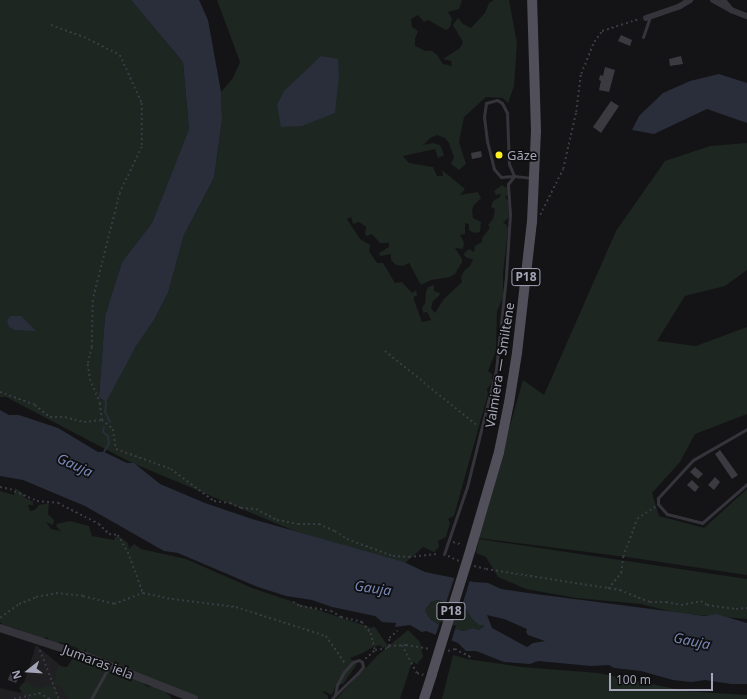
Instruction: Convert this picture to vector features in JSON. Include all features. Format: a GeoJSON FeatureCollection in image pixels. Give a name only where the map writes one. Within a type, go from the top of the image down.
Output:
{"type":"FeatureCollection","features":[{"type":"Feature","properties":{"kind":"main road","name":"Valmiera — Smiltene"},"geometry":{"type":"LineString","coordinates":[[424,699],[428,675],[499,452],[517,353],[532,222],[534,179],[536,131],[532,0]]}},
{"type":"Feature","properties":{"kind":"street"},"geometry":{"type":"LineString","coordinates":[[648,17],[680,6],[690,0]]}},
{"type":"Feature","properties":{"kind":"street"},"geometry":{"type":"LineString","coordinates":[[713,0],[747,16]]}},
{"type":"Feature","properties":{"kind":"street"},"geometry":{"type":"LineString","coordinates":[[723,0],[732,10]]}},
{"type":"Feature","properties":{"kind":"street","name":"Jumaras iela"},"geometry":{"type":"LineString","coordinates":[[0,628],[36,639],[194,699]]}},
{"type":"Feature","properties":{"kind":"lane"},"geometry":{"type":"LineString","coordinates":[[643,37],[648,17]]}},
{"type":"Feature","properties":{"kind":"lane"},"geometry":{"type":"LineString","coordinates":[[514,176],[509,164],[507,113],[502,103],[498,100],[486,103],[484,117],[487,141],[494,170],[501,177],[514,176],[534,179]]}},
{"type":"Feature","properties":{"kind":"lane"},"geometry":{"type":"LineString","coordinates":[[444,554],[467,487],[496,370],[510,214],[508,184],[514,176]]}},
{"type":"Feature","properties":{"kind":"lane"},"geometry":{"type":"LineString","coordinates":[[747,429],[693,460],[658,498],[658,504],[667,514],[702,523],[747,484]]}},
{"type":"Feature","properties":{"kind":"lane"},"geometry":{"type":"LineString","coordinates":[[332,699],[358,674],[363,667],[362,662],[359,660],[353,662],[348,667],[337,685],[335,695]]}},
{"type":"Feature","properties":{"kind":"lane"},"geometry":{"type":"LineString","coordinates":[[91,699],[109,666]]}},
{"type":"Feature","properties":{"kind":"path"},"geometry":{"type":"LineString","coordinates":[[532,222],[546,207],[563,169],[576,112],[581,74],[594,42],[602,31],[648,17]]}},
{"type":"Feature","properties":{"kind":"path"},"geometry":{"type":"LineString","coordinates":[[51,26],[84,37],[120,55],[142,103],[142,147],[120,193],[93,300],[92,347],[88,364],[90,379],[100,403],[102,420],[113,429],[116,449],[170,469],[214,501],[230,503],[241,508],[256,509],[277,520],[298,524],[318,524],[347,539],[376,551],[393,556],[409,557],[444,554],[451,559],[465,563]]}},
{"type":"Feature","properties":{"kind":"path"},"geometry":{"type":"LineString","coordinates":[[385,351],[481,428]]}},
{"type":"Feature","properties":{"kind":"path"},"geometry":{"type":"LineString","coordinates":[[0,392],[35,405],[50,417],[65,417],[84,422],[102,420]]}},
{"type":"Feature","properties":{"kind":"path"},"geometry":{"type":"LineString","coordinates":[[0,487],[10,489],[37,501],[58,503],[99,524],[109,534],[118,535],[128,552],[143,593]]}},
{"type":"Feature","properties":{"kind":"path"},"geometry":{"type":"LineString","coordinates":[[608,589],[621,573],[623,557],[637,520],[658,504]]}},
{"type":"Feature","properties":{"kind":"path"},"geometry":{"type":"LineString","coordinates":[[448,540],[468,547]]}},
{"type":"Feature","properties":{"kind":"path"},"geometry":{"type":"LineString","coordinates":[[472,565],[486,569],[620,590],[650,602],[681,605],[701,600],[708,605],[736,609],[747,608]]}},
{"type":"Feature","properties":{"kind":"path"},"geometry":{"type":"LineString","coordinates":[[0,618],[19,604],[30,599],[56,593],[83,596],[114,604],[143,593],[172,599],[236,607],[326,636],[348,667]]}},
{"type":"Feature","properties":{"kind":"path"},"geometry":{"type":"LineString","coordinates":[[293,602],[300,606],[331,611],[341,617],[362,622],[371,633],[375,650]]}},
{"type":"Feature","properties":{"kind":"path"},"geometry":{"type":"LineString","coordinates":[[389,646],[389,638],[397,631]]}},
{"type":"Feature","properties":{"kind":"path"},"geometry":{"type":"LineString","coordinates":[[36,639],[59,699]]}},
{"type":"Feature","properties":{"kind":"path"},"geometry":{"type":"LineString","coordinates":[[362,662],[375,650],[387,648],[389,646],[402,645],[417,673],[428,675]]}},
{"type":"Feature","properties":{"kind":"path"},"geometry":{"type":"LineString","coordinates":[[14,699],[39,693],[50,699]]}},
{"type":"Feature","properties":{"kind":"shaded area"},"geometry":{"type":"Polygon","coordinates":[[[0,0],[131,0],[183,62],[189,129],[152,223],[122,262],[105,316],[99,396],[154,320],[168,293],[184,235],[214,178],[222,120],[221,92],[233,78],[240,62],[217,0],[462,0],[459,9],[448,12],[452,19],[450,27],[446,30],[428,20],[424,22],[418,15],[411,19],[412,27],[418,31],[415,39],[415,46],[426,51],[432,51],[437,55],[443,64],[452,66],[451,61],[443,59],[460,48],[463,42],[453,25],[458,18],[463,24],[471,28],[485,13],[489,3],[494,0],[509,0],[517,43],[514,86],[508,103],[503,98],[486,97],[464,117],[459,142],[466,164],[459,170],[451,164],[454,157],[449,143],[445,138],[437,135],[430,138],[423,145],[433,143],[440,145],[444,155],[438,158],[435,149],[403,156],[409,163],[433,167],[437,176],[443,176],[442,170],[465,189],[460,195],[478,192],[481,198],[474,205],[472,210],[473,218],[481,222],[480,232],[474,233],[469,230],[469,224],[465,223],[465,234],[460,235],[464,242],[463,249],[455,248],[462,259],[462,262],[455,274],[450,277],[431,280],[421,285],[409,263],[403,266],[396,265],[391,260],[391,254],[380,256],[379,253],[389,247],[389,243],[380,243],[372,234],[367,236],[365,234],[366,227],[359,222],[353,224],[351,217],[347,219],[360,239],[370,245],[369,251],[377,263],[383,263],[395,283],[402,282],[412,293],[416,290],[417,296],[414,296],[414,300],[422,322],[431,320],[427,312],[423,313],[422,307],[425,304],[428,287],[434,285],[434,291],[440,293],[439,296],[433,301],[431,308],[435,313],[444,299],[462,282],[461,277],[464,271],[470,266],[473,259],[467,258],[464,255],[465,252],[469,249],[474,252],[475,246],[482,242],[482,238],[490,228],[488,225],[493,219],[495,209],[491,207],[493,201],[500,197],[501,194],[496,195],[494,191],[502,185],[507,188],[508,194],[505,198],[508,200],[509,217],[503,223],[506,224],[508,229],[503,273],[503,298],[497,311],[496,351],[488,371],[492,374],[492,383],[487,389],[488,394],[454,516],[448,519],[450,523],[446,537],[438,541],[439,547],[434,552],[423,547],[403,565],[292,530],[130,462],[6,397],[0,397],[0,0]]]}},
{"type":"Feature","properties":{"kind":"shaded area"},"geometry":{"type":"Polygon","coordinates":[[[747,143],[747,270],[725,286],[685,296],[657,341],[696,346],[747,327],[747,414],[695,434],[680,462],[652,493],[659,516],[704,528],[747,489],[747,575],[634,558],[478,538],[523,380],[544,395],[616,231],[665,161],[710,146],[747,143]]]}},
{"type":"Feature","properties":{"kind":"shaded area"},"geometry":{"type":"Polygon","coordinates":[[[15,488],[23,493],[24,497],[33,502],[33,505],[28,505],[30,511],[35,510],[39,505],[49,503],[48,514],[54,520],[53,525],[46,522],[51,529],[61,531],[56,526],[57,524],[70,521],[89,526],[92,536],[114,540],[115,537],[120,537],[128,543],[129,549],[134,544],[141,549],[186,559],[252,588],[372,628],[374,626],[388,646],[382,648],[380,645],[373,647],[350,658],[357,664],[343,684],[336,685],[332,695],[324,691],[323,692],[328,696],[328,699],[200,699],[193,698],[103,658],[85,655],[86,648],[83,653],[77,648],[60,642],[56,644],[49,642],[47,637],[43,639],[33,635],[21,634],[20,630],[3,625],[0,622],[0,491],[14,495],[15,488]]]}},
{"type":"Feature","properties":{"kind":"shaded area"},"geometry":{"type":"Polygon","coordinates":[[[479,539],[747,579],[747,619],[676,613],[641,604],[576,598],[526,589],[498,577],[486,557],[476,553],[479,539]]]}},
{"type":"Feature","properties":{"kind":"shaded area"},"geometry":{"type":"Polygon","coordinates":[[[438,600],[449,601],[466,609],[473,620],[479,625],[484,625],[483,627],[479,630],[473,628],[464,631],[440,625],[430,619],[425,610],[431,602],[438,600]]]}},
{"type":"Feature","properties":{"kind":"shaded area"},"geometry":{"type":"Polygon","coordinates":[[[408,630],[420,642],[423,657],[417,664],[412,662],[400,699],[336,699],[378,655],[408,630]]]}},
{"type":"Feature","properties":{"kind":"shaded area"},"geometry":{"type":"Polygon","coordinates":[[[36,645],[100,699],[0,699],[0,688],[21,693],[36,645]]]}},
{"type":"Feature","properties":{"kind":"shaded area"},"geometry":{"type":"Polygon","coordinates":[[[75,655],[92,660],[94,664],[96,663],[133,676],[148,687],[154,686],[162,689],[172,699],[68,699],[61,688],[54,684],[58,666],[67,667],[75,655]]]}},
{"type":"Feature","properties":{"kind":"shaded area"},"geometry":{"type":"Polygon","coordinates":[[[453,655],[467,659],[522,667],[598,673],[685,691],[747,695],[747,699],[442,699],[453,655]]]}},
{"type":"Feature","properties":{"kind":"shaded area"},"geometry":{"type":"Polygon","coordinates":[[[29,682],[33,688],[37,686],[40,689],[48,685],[54,687],[58,692],[57,699],[28,699],[19,688],[23,683],[29,682]]]}},
{"type":"Feature","properties":{"kind":"water"},"geometry":{"type":"Polygon","coordinates":[[[131,0],[199,0],[208,20],[221,92],[222,120],[214,178],[184,235],[168,293],[154,320],[135,348],[106,402],[99,397],[105,316],[122,262],[152,223],[189,129],[183,62],[131,0]]]}},
{"type":"Feature","properties":{"kind":"water"},"geometry":{"type":"Polygon","coordinates":[[[321,56],[338,59],[339,76],[335,113],[302,126],[281,127],[277,105],[284,91],[321,56]]]}},
{"type":"Feature","properties":{"kind":"water"},"geometry":{"type":"Polygon","coordinates":[[[719,74],[747,83],[747,123],[707,109],[654,134],[632,130],[639,116],[663,93],[690,81],[719,74]]]}},
{"type":"Feature","properties":{"kind":"water"},"geometry":{"type":"Polygon","coordinates":[[[11,316],[21,316],[36,331],[15,330],[9,327],[7,320],[11,316]]]}},
{"type":"Feature","properties":{"kind":"water","name":"Gauja"},"geometry":{"type":"Polygon","coordinates":[[[0,410],[9,415],[19,415],[58,428],[98,452],[104,452],[127,463],[134,463],[160,484],[205,503],[252,519],[404,562],[425,572],[474,582],[488,583],[501,589],[705,616],[716,614],[747,623],[747,684],[731,684],[705,680],[691,682],[673,680],[641,671],[614,668],[609,665],[591,666],[538,661],[530,664],[504,662],[476,651],[466,651],[458,643],[426,631],[422,632],[410,625],[395,627],[396,623],[382,622],[375,616],[332,607],[312,600],[286,596],[258,587],[178,553],[164,551],[85,506],[23,480],[0,476],[0,410]],[[438,600],[431,602],[425,610],[430,619],[440,625],[464,631],[473,628],[479,630],[483,627],[484,625],[479,625],[473,620],[466,609],[438,600]],[[487,615],[492,628],[527,647],[533,643],[545,641],[528,635],[526,632],[527,629],[504,619],[487,615]]]}},
{"type":"Feature","properties":{"kind":"pier"},"geometry":{"type":"Polygon","coordinates":[[[455,576],[470,580],[461,609],[446,603],[455,576]]]}},
{"type":"Feature","properties":{"kind":"pier"},"geometry":{"type":"Polygon","coordinates":[[[440,622],[456,626],[451,642],[435,637],[440,622]]]}},
{"type":"Feature","properties":{"kind":"building"},"geometry":{"type":"Polygon","coordinates":[[[621,35],[632,40],[630,46],[618,41],[621,35]]]}},
{"type":"Feature","properties":{"kind":"building"},"geometry":{"type":"Polygon","coordinates":[[[681,56],[683,64],[670,66],[669,59],[681,56]]]}},
{"type":"Feature","properties":{"kind":"building"},"geometry":{"type":"Polygon","coordinates":[[[605,67],[615,70],[609,92],[599,90],[601,81],[599,80],[600,75],[603,76],[605,67]]]}},
{"type":"Feature","properties":{"kind":"building"},"geometry":{"type":"Polygon","coordinates":[[[611,101],[619,106],[601,133],[593,127],[611,101]]]}},
{"type":"Feature","properties":{"kind":"building"},"geometry":{"type":"Polygon","coordinates":[[[481,151],[482,157],[472,159],[471,153],[481,151]]]}},
{"type":"Feature","properties":{"kind":"building"},"geometry":{"type":"Polygon","coordinates":[[[720,450],[738,475],[732,479],[715,454],[720,450]]]}},
{"type":"Feature","properties":{"kind":"building"},"geometry":{"type":"Polygon","coordinates":[[[695,467],[703,474],[698,479],[690,472],[695,467]]]}},
{"type":"Feature","properties":{"kind":"building"},"geometry":{"type":"Polygon","coordinates":[[[715,477],[720,482],[714,490],[708,485],[715,477]]]}},
{"type":"Feature","properties":{"kind":"building"},"geometry":{"type":"Polygon","coordinates":[[[692,480],[699,487],[695,492],[687,485],[692,480]]]}},
{"type":"Feature","properties":{"kind":"building"},"geometry":{"type":"Polygon","coordinates":[[[11,671],[20,675],[16,683],[8,680],[11,671]]]}},
{"type":"Feature","properties":{"kind":"waterway"},"geometry":{"type":"LineString","coordinates":[[106,402],[105,412],[110,422]]}},
{"type":"Feature","properties":{"kind":"waterway"},"geometry":{"type":"LineString","coordinates":[[104,427],[103,432],[108,436],[109,443],[104,452]]}},
{"type":"Feature","properties":{"kind":"place","name":"Gāze"},"geometry":{"type":"Point","coordinates":[499,155]}}]}
